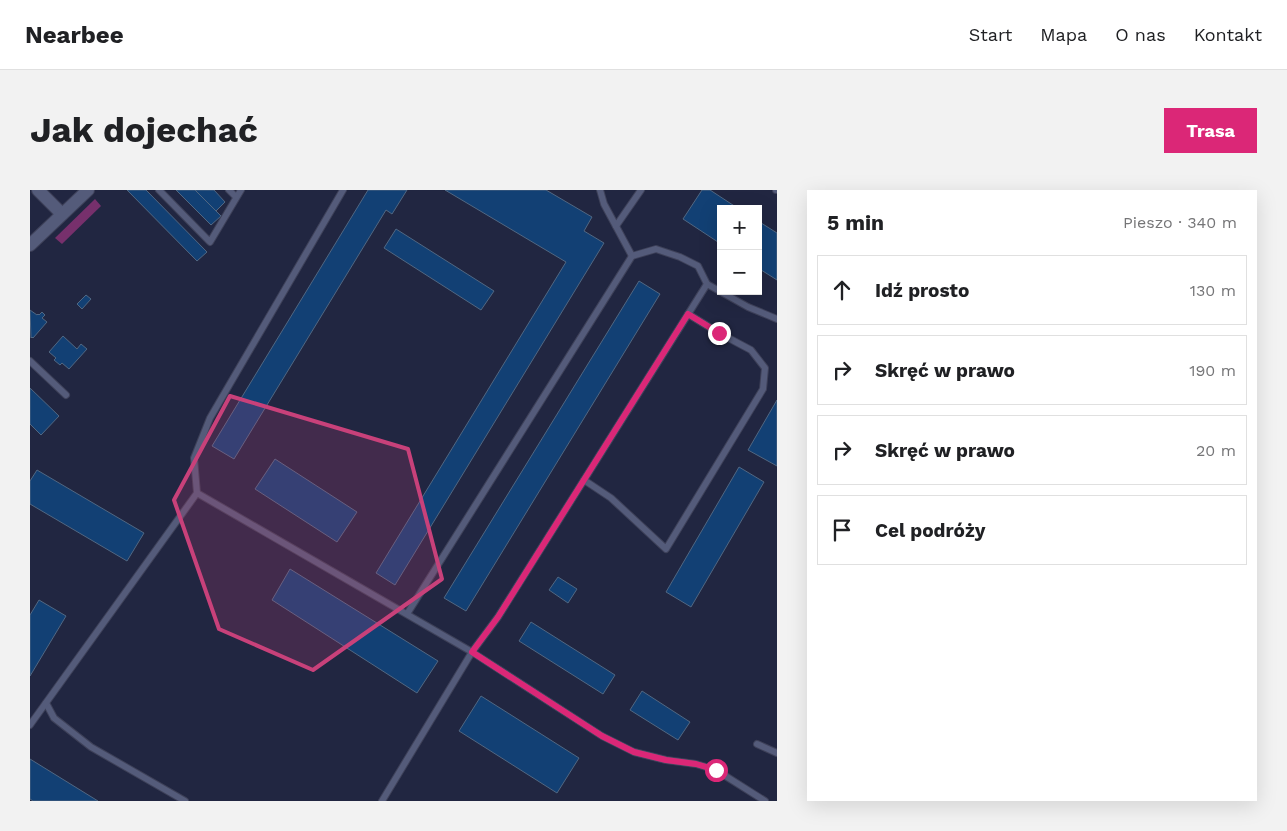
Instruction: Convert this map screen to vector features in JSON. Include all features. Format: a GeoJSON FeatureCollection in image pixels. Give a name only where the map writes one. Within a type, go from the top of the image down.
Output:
{"type":"FeatureCollection","features":[{"type":"Feature","properties":{"kind":"street"},"geometry":{"type":"LineString","coordinates":[[38,190],[62,214]]}},
{"type":"Feature","properties":{"kind":"street"},"geometry":{"type":"LineString","coordinates":[[30,245],[88,190]]}},
{"type":"Feature","properties":{"kind":"lane"},"geometry":{"type":"LineString","coordinates":[[159,190],[210,242],[241,190]]}},
{"type":"Feature","properties":{"kind":"lane"},"geometry":{"type":"LineString","coordinates":[[229,190],[236,197]]}},
{"type":"Feature","properties":{"kind":"lane"},"geometry":{"type":"LineString","coordinates":[[30,725],[197,492],[194,458],[210,418],[343,190]]}},
{"type":"Feature","properties":{"kind":"lane"},"geometry":{"type":"LineString","coordinates":[[600,190],[604,204],[632,256]]}},
{"type":"Feature","properties":{"kind":"lane"},"geometry":{"type":"LineString","coordinates":[[616,226],[641,190]]}},
{"type":"Feature","properties":{"kind":"lane"},"geometry":{"type":"LineString","coordinates":[[407,614],[632,256],[656,249],[680,257],[698,266],[707,284],[777,319]]}},
{"type":"Feature","properties":{"kind":"lane"},"geometry":{"type":"LineString","coordinates":[[382,801],[472,652],[498,617],[707,284]]}},
{"type":"Feature","properties":{"kind":"lane"},"geometry":{"type":"LineString","coordinates":[[584,480],[611,498],[666,549],[763,389],[765,368],[750,350],[688,314]]}},
{"type":"Feature","properties":{"kind":"lane"},"geometry":{"type":"LineString","coordinates":[[30,361],[66,396]]}},
{"type":"Feature","properties":{"kind":"lane"},"geometry":{"type":"LineString","coordinates":[[197,492],[472,652],[602,736],[634,752],[666,760],[696,764],[716,770],[766,801]]}},
{"type":"Feature","properties":{"kind":"lane"},"geometry":{"type":"LineString","coordinates":[[46,703],[54,718],[91,747],[185,801]]}},
{"type":"Feature","properties":{"kind":"lane"},"geometry":{"type":"LineString","coordinates":[[757,744],[777,753]]}},
{"type":"Feature","properties":{"kind":"highlighted area"},"geometry":{"type":"Polygon","coordinates":[[[230,396],[408,449],[442,579],[313,670],[219,629],[174,500],[230,396]]]}},
{"type":"Feature","properties":{"kind":"shaded area"},"geometry":{"type":"Polygon","coordinates":[[[95,199],[101,206],[62,244],[55,238],[95,199]]]}},
{"type":"Feature","properties":{"kind":"building"},"geometry":{"type":"Polygon","coordinates":[[[127,190],[146,190],[207,252],[197,261],[127,190]]]}},
{"type":"Feature","properties":{"kind":"building"},"geometry":{"type":"Polygon","coordinates":[[[176,190],[195,190],[221,216],[211,225],[176,190]]]}},
{"type":"Feature","properties":{"kind":"building"},"geometry":{"type":"Polygon","coordinates":[[[195,190],[214,190],[225,202],[216,211],[195,190]]]}},
{"type":"Feature","properties":{"kind":"building"},"geometry":{"type":"Polygon","coordinates":[[[368,190],[407,190],[392,214],[386,210],[234,459],[212,446],[368,190]]]}},
{"type":"Feature","properties":{"kind":"building"},"geometry":{"type":"Polygon","coordinates":[[[445,190],[546,190],[592,217],[584,231],[604,243],[395,585],[376,573],[566,262],[445,190]]]}},
{"type":"Feature","properties":{"kind":"building"},"geometry":{"type":"Polygon","coordinates":[[[702,190],[710,190],[733,205],[717,205],[717,241],[683,219],[702,190]]]}},
{"type":"Feature","properties":{"kind":"building"},"geometry":{"type":"Polygon","coordinates":[[[762,224],[777,233],[777,280],[762,271],[762,224]]]}},
{"type":"Feature","properties":{"kind":"building"},"geometry":{"type":"Polygon","coordinates":[[[396,229],[494,291],[481,310],[384,248],[396,229]]]}},
{"type":"Feature","properties":{"kind":"building"},"geometry":{"type":"Polygon","coordinates":[[[639,281],[660,294],[466,611],[444,598],[639,281]]]}},
{"type":"Feature","properties":{"kind":"building"},"geometry":{"type":"Polygon","coordinates":[[[86,295],[91,299],[82,309],[77,304],[86,295]]]}},
{"type":"Feature","properties":{"kind":"building"},"geometry":{"type":"Polygon","coordinates":[[[30,310],[37,315],[42,312],[45,315],[42,318],[47,322],[33,338],[31,338],[30,310]]]}},
{"type":"Feature","properties":{"kind":"building"},"geometry":{"type":"Polygon","coordinates":[[[63,336],[77,349],[81,344],[87,349],[69,369],[62,363],[60,365],[54,360],[56,358],[49,352],[63,336]]]}},
{"type":"Feature","properties":{"kind":"building"},"geometry":{"type":"Polygon","coordinates":[[[30,388],[59,416],[41,435],[30,424],[30,388]]]}},
{"type":"Feature","properties":{"kind":"building"},"geometry":{"type":"Polygon","coordinates":[[[777,400],[777,466],[748,450],[777,400]]]}},
{"type":"Feature","properties":{"kind":"building"},"geometry":{"type":"Polygon","coordinates":[[[275,459],[357,512],[337,542],[255,489],[275,459]]]}},
{"type":"Feature","properties":{"kind":"building"},"geometry":{"type":"Polygon","coordinates":[[[739,467],[764,482],[691,607],[666,592],[739,467]]]}},
{"type":"Feature","properties":{"kind":"building"},"geometry":{"type":"Polygon","coordinates":[[[37,470],[144,533],[127,561],[30,504],[30,481],[37,470]]]}},
{"type":"Feature","properties":{"kind":"building"},"geometry":{"type":"Polygon","coordinates":[[[290,569],[438,661],[417,693],[272,600],[290,569]]]}},
{"type":"Feature","properties":{"kind":"building"},"geometry":{"type":"Polygon","coordinates":[[[558,577],[577,589],[568,603],[549,590],[558,577]]]}},
{"type":"Feature","properties":{"kind":"building"},"geometry":{"type":"Polygon","coordinates":[[[39,600],[66,616],[30,676],[30,615],[39,600]]]}},
{"type":"Feature","properties":{"kind":"building"},"geometry":{"type":"Polygon","coordinates":[[[531,622],[615,675],[603,694],[519,641],[531,622]]]}},
{"type":"Feature","properties":{"kind":"building"},"geometry":{"type":"Polygon","coordinates":[[[642,691],[690,722],[678,740],[630,710],[642,691]]]}},
{"type":"Feature","properties":{"kind":"building"},"geometry":{"type":"Polygon","coordinates":[[[481,696],[579,758],[557,793],[459,731],[481,696]]]}},
{"type":"Feature","properties":{"kind":"building"},"geometry":{"type":"Polygon","coordinates":[[[30,759],[98,801],[33,801],[30,799],[30,759]]]}},
{"type":"Feature","properties":{"kind":"route"},"geometry":{"type":"LineString","coordinates":[[716,770],[696,764],[666,760],[634,752],[602,736],[472,652],[498,617],[688,314],[719,333]]}}]}
